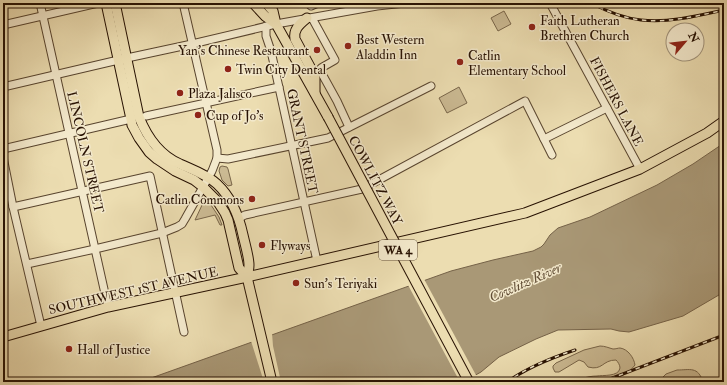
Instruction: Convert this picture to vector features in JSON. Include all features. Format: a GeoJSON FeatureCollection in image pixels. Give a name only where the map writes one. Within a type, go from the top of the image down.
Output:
{"type":"FeatureCollection","features":[{"type":"Feature","properties":{"kind":"main road"},"geometry":{"type":"LineString","coordinates":[[106,3],[143,127],[154,144],[164,154],[217,184],[224,191],[234,206],[239,218],[249,265],[247,277],[272,382]]}},
{"type":"Feature","properties":{"kind":"main road"},"geometry":{"type":"LineString","coordinates":[[114,3],[132,125],[152,156],[169,168],[194,180],[218,202],[225,213],[240,268],[247,277]]}},
{"type":"Feature","properties":{"kind":"main road","name":"WA 4"},"geometry":{"type":"LineString","coordinates":[[254,3],[265,16],[276,24]]}},
{"type":"Feature","properties":{"kind":"main road","name":"WA 4"},"geometry":{"type":"LineString","coordinates":[[266,3],[273,12],[276,24],[315,93]]}},
{"type":"Feature","properties":{"kind":"main road"},"geometry":{"type":"LineString","coordinates":[[310,18],[298,26],[294,35],[315,76],[315,93]]}},
{"type":"Feature","properties":{"kind":"main road","name":"COWLITZ WAY"},"geometry":{"type":"LineString","coordinates":[[315,93],[469,382]]}},
{"type":"Feature","properties":{"kind":"main road","name":"SOUTHWEST 1ST AVENUE"},"geometry":{"type":"LineString","coordinates":[[3,337],[108,307],[247,277],[525,213],[640,169],[707,133],[724,121]]}},
{"type":"Feature","properties":{"kind":"street","name":"LINCOLN STREET"},"geometry":{"type":"LineString","coordinates":[[40,3],[108,307]]}},
{"type":"Feature","properties":{"kind":"street"},"geometry":{"type":"LineString","coordinates":[[3,25],[98,3]]}},
{"type":"Feature","properties":{"kind":"street"},"geometry":{"type":"LineString","coordinates":[[27,264],[162,233],[177,228],[182,224],[212,171],[217,150],[183,3]]}},
{"type":"Feature","properties":{"kind":"street"},"geometry":{"type":"LineString","coordinates":[[3,87],[266,26],[377,5],[405,3]]}},
{"type":"Feature","properties":{"kind":"street","name":"FISHERS LANE"},"geometry":{"type":"LineString","coordinates":[[550,3],[640,169]]}},
{"type":"Feature","properties":{"kind":"street"},"geometry":{"type":"LineString","coordinates":[[310,18],[335,60],[321,68],[321,72],[337,101],[349,128]]}},
{"type":"Feature","properties":{"kind":"street","name":"GRANT STREET"},"geometry":{"type":"LineString","coordinates":[[266,26],[266,36],[271,51],[317,261]]}},
{"type":"Feature","properties":{"kind":"street"},"geometry":{"type":"LineString","coordinates":[[216,158],[228,159],[328,138],[431,86]]}},
{"type":"Feature","properties":{"kind":"street"},"geometry":{"type":"LineString","coordinates":[[146,116],[279,87]]}},
{"type":"Feature","properties":{"kind":"street"},"geometry":{"type":"LineString","coordinates":[[239,218],[245,215],[362,190],[525,101],[552,155]]}},
{"type":"Feature","properties":{"kind":"street"},"geometry":{"type":"LineString","coordinates":[[544,139],[607,108]]}},
{"type":"Feature","properties":{"kind":"street"},"geometry":{"type":"LineString","coordinates":[[3,149],[130,119]]}},
{"type":"Feature","properties":{"kind":"street"},"geometry":{"type":"LineString","coordinates":[[3,157],[13,208],[41,326]]}},
{"type":"Feature","properties":{"kind":"street"},"geometry":{"type":"LineString","coordinates":[[13,208],[150,176],[184,332]]}},
{"type":"Feature","properties":{"kind":"shaded area"},"geometry":{"type":"Polygon","coordinates":[[[504,11],[511,24],[498,31],[491,18],[504,11]]]}},
{"type":"Feature","properties":{"kind":"shaded area"},"geometry":{"type":"Polygon","coordinates":[[[459,87],[467,103],[447,113],[439,98],[459,87]]]}},
{"type":"Feature","properties":{"kind":"shaded area"},"geometry":{"type":"Polygon","coordinates":[[[220,167],[227,167],[232,185],[228,186],[222,180],[219,171],[220,167]]]}},
{"type":"Feature","properties":{"kind":"shaded area"},"geometry":{"type":"Polygon","coordinates":[[[209,202],[219,217],[222,225],[220,225],[215,215],[195,220],[203,203],[209,202]]]}},
{"type":"Feature","properties":{"kind":"shaded area"},"geometry":{"type":"Polygon","coordinates":[[[600,346],[626,350],[632,357],[635,365],[630,370],[618,377],[611,380],[597,382],[582,382],[581,379],[591,376],[617,373],[620,368],[616,360],[611,360],[600,367],[593,368],[588,367],[584,362],[579,360],[559,372],[555,372],[553,366],[556,363],[584,350],[600,346]]]}},
{"type":"Feature","properties":{"kind":"shaded area"},"geometry":{"type":"Polygon","coordinates":[[[677,370],[696,371],[699,373],[703,382],[658,382],[666,374],[677,370]]]}},
{"type":"Feature","properties":{"kind":"water","name":"Cowlitz River"},"geometry":{"type":"Polygon","coordinates":[[[724,143],[724,292],[683,316],[629,332],[611,329],[558,330],[499,357],[481,372],[463,382],[140,382],[451,271],[533,251],[541,247],[550,235],[558,228],[590,217],[657,185],[693,164],[724,143]]]}},
{"type":"Feature","properties":{"kind":"pier"},"geometry":{"type":"Polygon","coordinates":[[[424,279],[477,377],[467,382],[460,382],[408,285],[424,279]]]}},
{"type":"Feature","properties":{"kind":"pier"},"geometry":{"type":"Polygon","coordinates":[[[272,333],[273,346],[281,382],[264,382],[251,341],[272,333]]]}},
{"type":"Feature","properties":{"kind":"railway"},"geometry":{"type":"LineString","coordinates":[[591,3],[621,16],[651,21],[662,21],[704,15],[724,10]]}},
{"type":"Feature","properties":{"kind":"railway"},"geometry":{"type":"LineString","coordinates":[[602,382],[724,335]]}},
{"type":"Feature","properties":{"kind":"railway"},"geometry":{"type":"LineString","coordinates":[[507,382],[540,363],[575,350]]}},
{"type":"Feature","properties":{"kind":"place","name":"Faith Lutheran Brethren Church"},"geometry":{"type":"Point","coordinates":[532,27]}},
{"type":"Feature","properties":{"kind":"place","name":"Best Western Aladdin Inn"},"geometry":{"type":"Point","coordinates":[348,46]}},
{"type":"Feature","properties":{"kind":"place","name":"Yan's Chinese Restaurant"},"geometry":{"type":"Point","coordinates":[317,50]}},
{"type":"Feature","properties":{"kind":"place","name":"Catlin Elementary School"},"geometry":{"type":"Point","coordinates":[460,62]}},
{"type":"Feature","properties":{"kind":"place","name":"Twin City Dental"},"geometry":{"type":"Point","coordinates":[228,69]}},
{"type":"Feature","properties":{"kind":"place","name":"Plaza Jalisco"},"geometry":{"type":"Point","coordinates":[180,93]}},
{"type":"Feature","properties":{"kind":"place","name":"Cup of Jo's"},"geometry":{"type":"Point","coordinates":[198,115]}},
{"type":"Feature","properties":{"kind":"place","name":"Catlin Commons"},"geometry":{"type":"Point","coordinates":[252,199]}},
{"type":"Feature","properties":{"kind":"place","name":"Flyways"},"geometry":{"type":"Point","coordinates":[262,245]}},
{"type":"Feature","properties":{"kind":"place","name":"Sun's Teriyaki"},"geometry":{"type":"Point","coordinates":[296,283]}},
{"type":"Feature","properties":{"kind":"place","name":"Hall of Justice"},"geometry":{"type":"Point","coordinates":[69,349]}}]}
